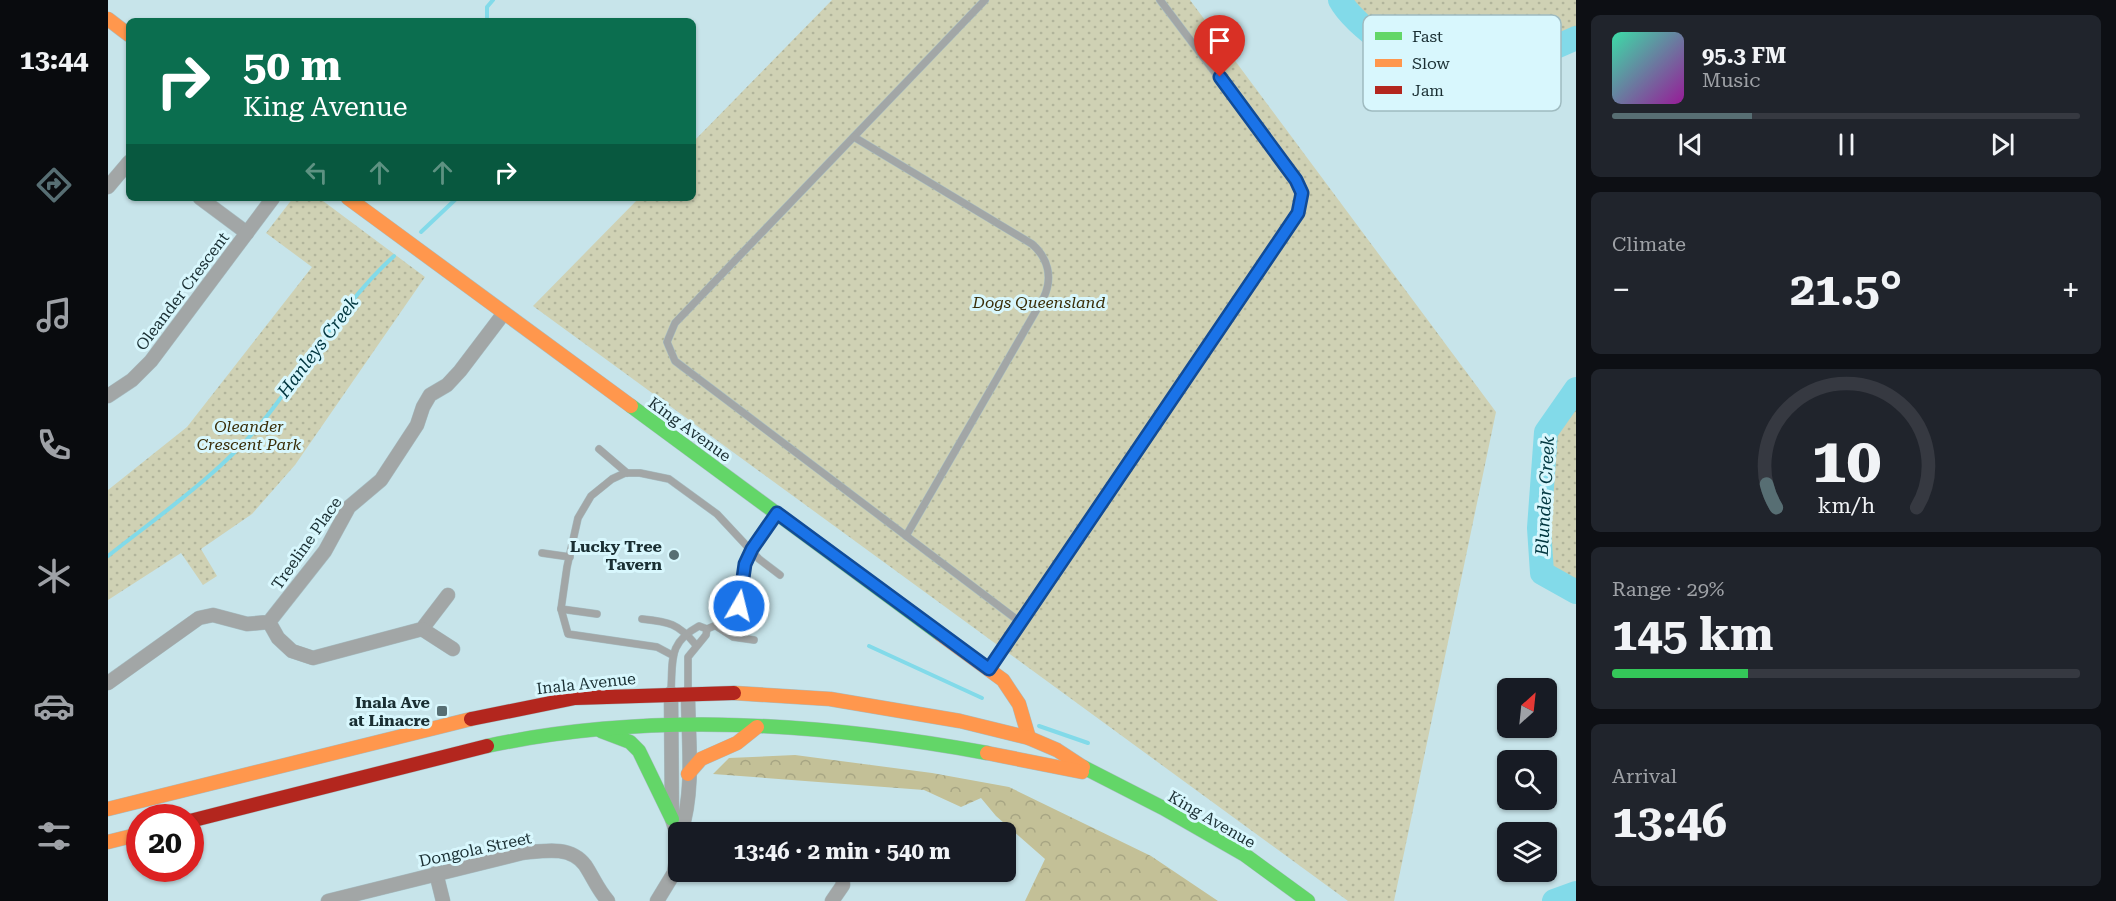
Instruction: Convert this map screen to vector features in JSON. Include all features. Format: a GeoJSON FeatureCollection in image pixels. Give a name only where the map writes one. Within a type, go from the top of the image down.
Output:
{"type":"FeatureCollection","features":[{"type":"Feature","properties":{"kind":"main road"},"geometry":{"type":"LineString","coordinates":[[108,20],[126,33]]}},
{"type":"Feature","properties":{"kind":"main road","name":"King Avenue"},"geometry":{"type":"LineString","coordinates":[[352,201],[989,669],[1011,690],[1034,740],[1057,750],[1094,775],[1163,808],[1245,855],[1308,901]]}},
{"type":"Feature","properties":{"kind":"main road"},"geometry":{"type":"LineString","coordinates":[[998,730],[1008,714],[1011,690]]}},
{"type":"Feature","properties":{"kind":"main road","name":"Inala Avenue"},"geometry":{"type":"LineString","coordinates":[[108,809],[227,777],[516,708],[575,698],[671,693],[754,693],[830,699],[998,730],[1034,740]]}},
{"type":"Feature","properties":{"kind":"main road"},"geometry":{"type":"LineString","coordinates":[[204,817],[465,751],[544,735],[688,724],[757,727]]}},
{"type":"Feature","properties":{"kind":"main road"},"geometry":{"type":"LineString","coordinates":[[688,774],[701,759],[737,743],[757,727]]}},
{"type":"Feature","properties":{"kind":"main road","name":"King Avenue"},"geometry":{"type":"LineString","coordinates":[[757,727],[873,734],[947,744],[1094,775]]}},
{"type":"Feature","properties":{"kind":"main road"},"geometry":{"type":"LineString","coordinates":[[597,730],[630,742],[639,751],[679,822]]}},
{"type":"Feature","properties":{"kind":"main road"},"geometry":{"type":"LineString","coordinates":[[108,842],[126,838]]}},
{"type":"Feature","properties":{"kind":"street"},"geometry":{"type":"LineString","coordinates":[[108,188],[126,166]]}},
{"type":"Feature","properties":{"kind":"street"},"geometry":{"type":"LineString","coordinates":[[204,201],[247,233]]}},
{"type":"Feature","properties":{"kind":"street","name":"Oleander Crescent"},"geometry":{"type":"LineString","coordinates":[[108,396],[132,380],[151,361],[271,201]]}},
{"type":"Feature","properties":{"kind":"street","name":"Treeline Place"},"geometry":{"type":"LineString","coordinates":[[269,622],[325,551],[334,537],[342,516],[381,480],[417,425],[430,395],[447,385],[460,371],[504,313]]}},
{"type":"Feature","properties":{"kind":"street"},"geometry":{"type":"LineString","coordinates":[[108,683],[199,618],[213,615],[247,624],[269,622],[278,638],[292,651],[313,658],[422,629],[448,595]]}},
{"type":"Feature","properties":{"kind":"street"},"geometry":{"type":"LineString","coordinates":[[422,629],[453,649]]}},
{"type":"Feature","properties":{"kind":"street"},"geometry":{"type":"LineString","coordinates":[[671,693],[671,725],[680,822]]}},
{"type":"Feature","properties":{"kind":"street"},"geometry":{"type":"LineString","coordinates":[[680,822],[688,774],[688,693]]}},
{"type":"Feature","properties":{"kind":"street","name":"Dongola Street"},"geometry":{"type":"LineString","coordinates":[[328,901],[522,853],[554,850],[570,853],[584,864],[596,888],[608,901]]}},
{"type":"Feature","properties":{"kind":"street"},"geometry":{"type":"LineString","coordinates":[[436,873],[443,901]]}},
{"type":"Feature","properties":{"kind":"street"},"geometry":{"type":"LineString","coordinates":[[657,901],[669,882]]}},
{"type":"Feature","properties":{"kind":"street"},"geometry":{"type":"LineString","coordinates":[[832,901],[843,882]]}},
{"type":"Feature","properties":{"kind":"lane"},"geometry":{"type":"LineString","coordinates":[[985,0],[675,323],[667,342],[675,361],[1020,622]]}},
{"type":"Feature","properties":{"kind":"lane"},"geometry":{"type":"LineString","coordinates":[[989,669],[1285,232],[1301,203],[1302,193],[1296,180],[1160,0]]}},
{"type":"Feature","properties":{"kind":"lane"},"geometry":{"type":"LineString","coordinates":[[854,137],[1032,244],[1043,254],[1049,279],[1044,297],[906,536]]}},
{"type":"Feature","properties":{"kind":"lane"},"geometry":{"type":"LineString","coordinates":[[599,448],[627,473]]}},
{"type":"Feature","properties":{"kind":"lane"},"geometry":{"type":"LineString","coordinates":[[672,655],[657,647],[568,634],[561,609],[578,518],[591,496],[612,479],[627,473],[669,479],[717,514],[759,559],[780,574]]}},
{"type":"Feature","properties":{"kind":"lane"},"geometry":{"type":"LineString","coordinates":[[671,693],[672,655],[675,646],[686,633],[699,626],[707,629],[716,626],[731,616],[739,606],[745,564],[752,549],[777,513]]}},
{"type":"Feature","properties":{"kind":"lane"},"geometry":{"type":"LineString","coordinates":[[542,553],[570,556]]}},
{"type":"Feature","properties":{"kind":"lane"},"geometry":{"type":"LineString","coordinates":[[561,609],[597,614]]}},
{"type":"Feature","properties":{"kind":"lane"},"geometry":{"type":"LineString","coordinates":[[642,619],[670,622],[686,633],[696,645]]}},
{"type":"Feature","properties":{"kind":"lane"},"geometry":{"type":"LineString","coordinates":[[716,626],[733,637],[754,640]]}},
{"type":"Feature","properties":{"kind":"lane"},"geometry":{"type":"LineString","coordinates":[[688,693],[688,657],[706,635],[707,629]]}},
{"type":"Feature","properties":{"kind":"green space","name":"Dogs Queensland"},"geometry":{"type":"Polygon","coordinates":[[[832,0],[1190,0],[1496,412],[1394,901],[1348,901],[533,306],[636,201],[696,201],[696,139],[832,0]]]}},
{"type":"Feature","properties":{"kind":"green space"},"geometry":{"type":"Polygon","coordinates":[[[1340,0],[1576,0],[1576,38],[1561,44],[1561,15],[1363,15],[1363,26],[1340,0]]]}},
{"type":"Feature","properties":{"kind":"green space","name":"Oleander Crescent Park"},"geometry":{"type":"Polygon","coordinates":[[[291,201],[323,201],[425,277],[295,465],[252,514],[201,549],[217,576],[203,585],[181,553],[108,600],[108,490],[187,427],[312,267],[266,233],[291,201]]]}},
{"type":"Feature","properties":{"kind":"green space"},"geometry":{"type":"Polygon","coordinates":[[[1576,389],[1576,586],[1571,592],[1542,573],[1539,528],[1546,432],[1576,389]]]}},
{"type":"Feature","properties":{"kind":"green space"},"geometry":{"type":"Polygon","coordinates":[[[795,755],[932,773],[1009,787],[1151,856],[1218,901],[1025,901],[1045,859],[1016,834],[1016,822],[1003,822],[981,798],[961,807],[924,790],[713,774],[729,758],[795,755]]]}},
{"type":"Feature","properties":{"kind":"waterway","name":"Hanleys Creek"},"geometry":{"type":"LineString","coordinates":[[487,18],[487,7],[493,0]]}},
{"type":"Feature","properties":{"kind":"waterway","name":"Blunder Creek"},"geometry":{"type":"LineString","coordinates":[[1340,0],[1363,26]]}},
{"type":"Feature","properties":{"kind":"waterway","name":"Blunder Creek"},"geometry":{"type":"LineString","coordinates":[[1561,44],[1576,38]]}},
{"type":"Feature","properties":{"kind":"waterway","name":"Hanleys Creek"},"geometry":{"type":"LineString","coordinates":[[421,232],[454,201]]}},
{"type":"Feature","properties":{"kind":"waterway","name":"Hanleys Creek"},"geometry":{"type":"LineString","coordinates":[[108,556],[189,493],[228,459],[263,421],[358,294],[394,256]]}},
{"type":"Feature","properties":{"kind":"waterway","name":"Blunder Creek"},"geometry":{"type":"LineString","coordinates":[[1576,389],[1546,432],[1539,528],[1542,573],[1576,592]]}},
{"type":"Feature","properties":{"kind":"waterway"},"geometry":{"type":"LineString","coordinates":[[869,646],[982,698]]}},
{"type":"Feature","properties":{"kind":"waterway"},"geometry":{"type":"LineString","coordinates":[[1039,726],[1088,743]]}},
{"type":"Feature","properties":{"kind":"waterway","name":"Blunder Creek"},"geometry":{"type":"LineString","coordinates":[[1554,901],[1576,893]]}},
{"type":"Feature","properties":{"kind":"traffic: fast"},"geometry":{"type":"LineString","coordinates":[[631,406],[940,634]]}},
{"type":"Feature","properties":{"kind":"traffic: fast"},"geometry":{"type":"LineString","coordinates":[[487,746],[549,735],[612,728],[737,725],[862,734],[987,753]]}},
{"type":"Feature","properties":{"kind":"traffic: fast"},"geometry":{"type":"LineString","coordinates":[[601,731],[630,742],[639,751],[672,819]]}},
{"type":"Feature","properties":{"kind":"traffic: fast"},"geometry":{"type":"LineString","coordinates":[[1083,767],[1163,808],[1245,855],[1308,901]]}},
{"type":"Feature","properties":{"kind":"traffic: slow"},"geometry":{"type":"LineString","coordinates":[[108,19],[126,33]]}},
{"type":"Feature","properties":{"kind":"traffic: slow"},"geometry":{"type":"LineString","coordinates":[[352,201],[631,406]]}},
{"type":"Feature","properties":{"kind":"traffic: slow"},"geometry":{"type":"LineString","coordinates":[[940,634],[1003,680],[1019,704],[1029,738]]}},
{"type":"Feature","properties":{"kind":"traffic: slow"},"geometry":{"type":"LineString","coordinates":[[734,693],[830,699],[960,721],[1029,738],[1057,750],[1083,767]]}},
{"type":"Feature","properties":{"kind":"traffic: slow"},"geometry":{"type":"LineString","coordinates":[[108,809],[471,719]]}},
{"type":"Feature","properties":{"kind":"traffic: slow"},"geometry":{"type":"LineString","coordinates":[[688,774],[701,759],[737,743],[757,727]]}},
{"type":"Feature","properties":{"kind":"traffic: slow"},"geometry":{"type":"LineString","coordinates":[[987,753],[1082,772]]}},
{"type":"Feature","properties":{"kind":"traffic: slow"},"geometry":{"type":"LineString","coordinates":[[108,842],[126,838]]}},
{"type":"Feature","properties":{"kind":"traffic: jam"},"geometry":{"type":"LineString","coordinates":[[471,719],[575,698],[734,693]]}},
{"type":"Feature","properties":{"kind":"traffic: jam"},"geometry":{"type":"LineString","coordinates":[[204,817],[487,746]]}},
{"type":"Feature","properties":{"kind":"place","name":"Lucky Tree Tavern"},"geometry":{"type":"Point","coordinates":[674,555]}},
{"type":"Feature","properties":{"kind":"place","name":"Inala Ave at Linacre"},"geometry":{"type":"Point","coordinates":[442,711]}},
{"type":"Feature","properties":{"kind":"route"},"geometry":{"type":"LineString","coordinates":[[739,606],[745,564],[752,549],[777,513],[989,669],[1298,213],[1302,193],[1296,180],[1220,77]]}}]}
